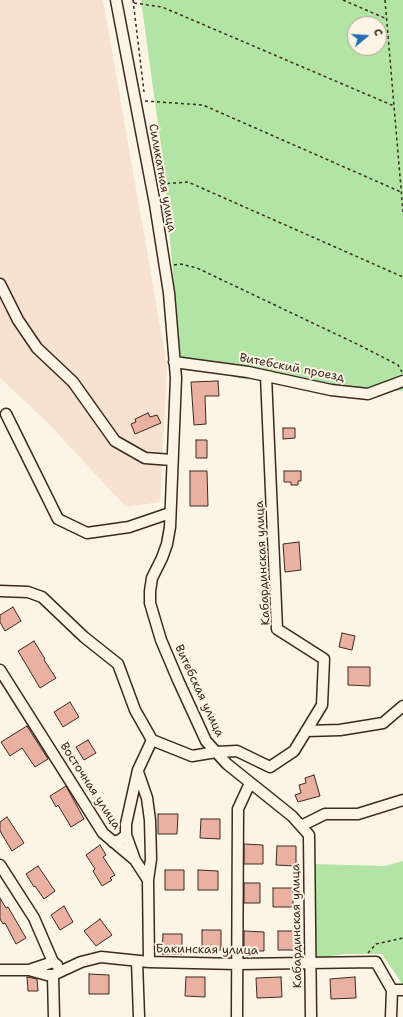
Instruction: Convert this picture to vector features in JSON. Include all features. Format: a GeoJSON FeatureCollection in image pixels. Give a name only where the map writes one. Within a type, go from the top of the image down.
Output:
{"type":"FeatureCollection","features":[{"type":"Feature","properties":{"kind":"street","name":"Силикатная улица"},"geometry":{"type":"LineString","coordinates":[[116,0],[151,184],[164,265],[174,362]]}},
{"type":"Feature","properties":{"kind":"street"},"geometry":{"type":"LineString","coordinates":[[0,284],[18,320],[37,348],[73,382],[115,441],[145,458],[172,460]]}},
{"type":"Feature","properties":{"kind":"street","name":"Витебский проезд"},"geometry":{"type":"LineString","coordinates":[[174,362],[248,372],[331,390],[368,394],[403,381]]}},
{"type":"Feature","properties":{"kind":"street","name":"Витебская улица"},"geometry":{"type":"LineString","coordinates":[[174,362],[176,378],[170,513],[167,544],[152,578],[150,603],[161,640],[206,741],[227,764],[292,816],[309,835]]}},
{"type":"Feature","properties":{"kind":"street","name":"Кабардинская улица"},"geometry":{"type":"LineString","coordinates":[[216,752],[237,752],[270,767],[294,751],[322,706],[324,659],[277,629],[266,376]]}},
{"type":"Feature","properties":{"kind":"street"},"geometry":{"type":"LineString","coordinates":[[6,414],[58,519],[87,533],[129,527],[170,513]]}},
{"type":"Feature","properties":{"kind":"street"},"geometry":{"type":"LineString","coordinates":[[0,591],[28,592],[42,597],[84,637],[118,664],[135,710],[152,740],[192,756],[216,752]]}},
{"type":"Feature","properties":{"kind":"street","name":"Восточная улица"},"geometry":{"type":"LineString","coordinates":[[0,670],[103,833],[135,860],[143,870],[148,880]]}},
{"type":"Feature","properties":{"kind":"street"},"geometry":{"type":"LineString","coordinates":[[306,731],[340,730],[383,723],[403,706]]}},
{"type":"Feature","properties":{"kind":"street"},"geometry":{"type":"LineString","coordinates":[[135,860],[126,835],[126,824],[138,770],[152,740]]}},
{"type":"Feature","properties":{"kind":"street"},"geometry":{"type":"LineString","coordinates":[[138,770],[147,798],[150,820],[151,859],[148,880],[149,962]]}},
{"type":"Feature","properties":{"kind":"street"},"geometry":{"type":"LineString","coordinates":[[237,1017],[238,809],[250,783]]}},
{"type":"Feature","properties":{"kind":"street"},"geometry":{"type":"LineString","coordinates":[[301,826],[325,814],[358,814],[403,800]]}},
{"type":"Feature","properties":{"kind":"street"},"geometry":{"type":"LineString","coordinates":[[113,842],[120,840],[126,835]]}},
{"type":"Feature","properties":{"kind":"street","name":"Кабардинская улица"},"geometry":{"type":"LineString","coordinates":[[309,835],[311,1017]]}},
{"type":"Feature","properties":{"kind":"street"},"geometry":{"type":"LineString","coordinates":[[0,866],[34,918],[53,962],[63,970]]}},
{"type":"Feature","properties":{"kind":"street","name":"Бакинская улица"},"geometry":{"type":"LineString","coordinates":[[53,975],[81,962],[101,957],[149,962],[238,964],[376,962],[392,990]]}},
{"type":"Feature","properties":{"kind":"street"},"geometry":{"type":"LineString","coordinates":[[137,961],[139,1017]]}},
{"type":"Feature","properties":{"kind":"street"},"geometry":{"type":"LineString","coordinates":[[28,970],[53,962]]}},
{"type":"Feature","properties":{"kind":"street"},"geometry":{"type":"LineString","coordinates":[[0,970],[28,970],[53,975],[54,1017]]}},
{"type":"Feature","properties":{"kind":"street"},"geometry":{"type":"LineString","coordinates":[[391,1017],[392,990],[403,990]]}},
{"type":"Feature","properties":{"kind":"path"},"geometry":{"type":"LineString","coordinates":[[134,0],[144,93]]}},
{"type":"Feature","properties":{"kind":"path"},"geometry":{"type":"LineString","coordinates":[[343,0],[380,16]]}},
{"type":"Feature","properties":{"kind":"path"},"geometry":{"type":"LineString","coordinates":[[386,0],[387,16]]}},
{"type":"Feature","properties":{"kind":"path"},"geometry":{"type":"LineString","coordinates":[[134,3],[162,7],[394,106]]}},
{"type":"Feature","properties":{"kind":"path"},"geometry":{"type":"LineString","coordinates":[[387,19],[403,212]]}},
{"type":"Feature","properties":{"kind":"path"},"geometry":{"type":"LineString","coordinates":[[138,118],[145,101],[203,104],[401,192]]}},
{"type":"Feature","properties":{"kind":"path"},"geometry":{"type":"LineString","coordinates":[[151,184],[188,182],[403,277]]}},
{"type":"Feature","properties":{"kind":"path"},"geometry":{"type":"LineString","coordinates":[[164,265],[181,264],[197,268],[359,345],[398,366],[403,374]]}},
{"type":"Feature","properties":{"kind":"path"},"geometry":{"type":"LineString","coordinates":[[358,963],[376,944],[403,938]]}},
{"type":"Feature","properties":{"kind":"shaded area"},"geometry":{"type":"Polygon","coordinates":[[[0,0],[103,0],[167,366],[160,502],[126,507],[49,424],[0,378],[0,0]]]}},
{"type":"Feature","properties":{"kind":"green space"},"geometry":{"type":"Polygon","coordinates":[[[141,0],[403,0],[403,391],[242,379],[181,364],[163,161],[141,0]]]}},
{"type":"Feature","properties":{"kind":"green space"},"geometry":{"type":"Polygon","coordinates":[[[403,861],[403,985],[382,954],[346,954],[316,958],[312,864],[385,866],[403,861]]]}},
{"type":"Feature","properties":{"kind":"building"},"geometry":{"type":"Polygon","coordinates":[[[218,381],[219,396],[205,396],[206,424],[194,425],[191,382],[218,381]]]}},
{"type":"Feature","properties":{"kind":"building"},"geometry":{"type":"Polygon","coordinates":[[[148,413],[150,417],[157,415],[161,423],[135,434],[131,424],[136,422],[135,419],[148,413]]]}},
{"type":"Feature","properties":{"kind":"building"},"geometry":{"type":"Polygon","coordinates":[[[283,428],[295,428],[295,438],[283,439],[283,428]]]}},
{"type":"Feature","properties":{"kind":"building"},"geometry":{"type":"Polygon","coordinates":[[[196,440],[207,440],[207,458],[196,458],[196,440]]]}},
{"type":"Feature","properties":{"kind":"building"},"geometry":{"type":"Polygon","coordinates":[[[190,471],[207,471],[208,506],[190,506],[190,471]]]}},
{"type":"Feature","properties":{"kind":"building"},"geometry":{"type":"Polygon","coordinates":[[[284,471],[301,471],[301,481],[298,481],[298,485],[291,485],[291,482],[284,482],[284,471]]]}},
{"type":"Feature","properties":{"kind":"building"},"geometry":{"type":"Polygon","coordinates":[[[299,542],[301,570],[285,572],[283,544],[299,542]]]}},
{"type":"Feature","properties":{"kind":"building"},"geometry":{"type":"Polygon","coordinates":[[[13,607],[21,621],[5,631],[0,622],[0,615],[13,607]]]}},
{"type":"Feature","properties":{"kind":"building"},"geometry":{"type":"Polygon","coordinates":[[[342,633],[355,636],[352,650],[339,647],[342,633]]]}},
{"type":"Feature","properties":{"kind":"building"},"geometry":{"type":"Polygon","coordinates":[[[34,641],[56,678],[40,688],[18,651],[34,641]]]}},
{"type":"Feature","properties":{"kind":"building"},"geometry":{"type":"Polygon","coordinates":[[[348,667],[370,667],[370,686],[348,685],[348,667]]]}},
{"type":"Feature","properties":{"kind":"building"},"geometry":{"type":"Polygon","coordinates":[[[70,702],[79,717],[63,727],[54,712],[70,702]]]}},
{"type":"Feature","properties":{"kind":"building"},"geometry":{"type":"Polygon","coordinates":[[[27,726],[48,759],[35,767],[22,748],[10,756],[1,742],[27,726]]]}},
{"type":"Feature","properties":{"kind":"building"},"geometry":{"type":"Polygon","coordinates":[[[88,740],[96,753],[84,760],[76,747],[88,740]]]}},
{"type":"Feature","properties":{"kind":"building"},"geometry":{"type":"Polygon","coordinates":[[[314,775],[320,796],[298,802],[295,795],[301,793],[299,785],[306,783],[305,778],[314,775]]]}},
{"type":"Feature","properties":{"kind":"building"},"geometry":{"type":"Polygon","coordinates":[[[66,786],[84,819],[71,827],[58,805],[56,807],[50,796],[66,786]]]}},
{"type":"Feature","properties":{"kind":"building"},"geometry":{"type":"Polygon","coordinates":[[[158,814],[178,814],[177,834],[158,834],[158,814]]]}},
{"type":"Feature","properties":{"kind":"building"},"geometry":{"type":"Polygon","coordinates":[[[7,817],[24,843],[12,851],[0,831],[0,822],[7,817]]]}},
{"type":"Feature","properties":{"kind":"building"},"geometry":{"type":"Polygon","coordinates":[[[201,819],[220,819],[220,839],[200,838],[201,819]]]}},
{"type":"Feature","properties":{"kind":"building"},"geometry":{"type":"Polygon","coordinates":[[[244,844],[263,845],[263,864],[244,864],[244,844]]]}},
{"type":"Feature","properties":{"kind":"building"},"geometry":{"type":"Polygon","coordinates":[[[100,845],[106,855],[103,857],[115,875],[110,878],[112,880],[102,886],[93,871],[95,869],[86,855],[100,845]]]}},
{"type":"Feature","properties":{"kind":"building"},"geometry":{"type":"Polygon","coordinates":[[[277,846],[296,846],[296,866],[276,865],[277,846]]]}},
{"type":"Feature","properties":{"kind":"building"},"geometry":{"type":"Polygon","coordinates":[[[38,866],[55,891],[44,899],[26,874],[38,866]]]}},
{"type":"Feature","properties":{"kind":"building"},"geometry":{"type":"Polygon","coordinates":[[[165,870],[184,870],[184,890],[165,890],[165,870]]]}},
{"type":"Feature","properties":{"kind":"building"},"geometry":{"type":"Polygon","coordinates":[[[198,870],[218,871],[218,890],[198,890],[198,870]]]}},
{"type":"Feature","properties":{"kind":"building"},"geometry":{"type":"Polygon","coordinates":[[[244,883],[260,883],[260,903],[244,903],[244,883]]]}},
{"type":"Feature","properties":{"kind":"building"},"geometry":{"type":"Polygon","coordinates":[[[273,888],[293,888],[293,907],[273,907],[273,888]]]}},
{"type":"Feature","properties":{"kind":"building"},"geometry":{"type":"Polygon","coordinates":[[[0,898],[6,908],[8,907],[26,938],[16,944],[5,923],[3,924],[0,919],[0,898]]]}},
{"type":"Feature","properties":{"kind":"building"},"geometry":{"type":"Polygon","coordinates":[[[64,906],[73,922],[60,930],[51,915],[64,906]]]}},
{"type":"Feature","properties":{"kind":"building"},"geometry":{"type":"Polygon","coordinates":[[[100,919],[112,935],[96,946],[84,931],[100,919]]]}},
{"type":"Feature","properties":{"kind":"building"},"geometry":{"type":"Polygon","coordinates":[[[202,930],[221,930],[221,950],[202,949],[202,930]]]}},
{"type":"Feature","properties":{"kind":"building"},"geometry":{"type":"Polygon","coordinates":[[[244,931],[264,932],[264,951],[244,951],[244,931]]]}},
{"type":"Feature","properties":{"kind":"building"},"geometry":{"type":"Polygon","coordinates":[[[278,931],[297,931],[297,950],[278,950],[278,931]]]}},
{"type":"Feature","properties":{"kind":"building"},"geometry":{"type":"Polygon","coordinates":[[[163,934],[182,934],[182,954],[162,954],[163,934]]]}},
{"type":"Feature","properties":{"kind":"building"},"geometry":{"type":"Polygon","coordinates":[[[89,974],[109,975],[109,994],[89,994],[89,974]]]}},
{"type":"Feature","properties":{"kind":"building"},"geometry":{"type":"Polygon","coordinates":[[[27,977],[37,979],[38,991],[28,991],[27,977]]]}},
{"type":"Feature","properties":{"kind":"building"},"geometry":{"type":"Polygon","coordinates":[[[186,977],[205,977],[205,997],[185,996],[186,977]]]}},
{"type":"Feature","properties":{"kind":"building"},"geometry":{"type":"Polygon","coordinates":[[[281,977],[282,997],[257,998],[256,978],[281,977]]]}},
{"type":"Feature","properties":{"kind":"building"},"geometry":{"type":"Polygon","coordinates":[[[355,977],[356,998],[331,999],[330,979],[355,977]]]}}]}
